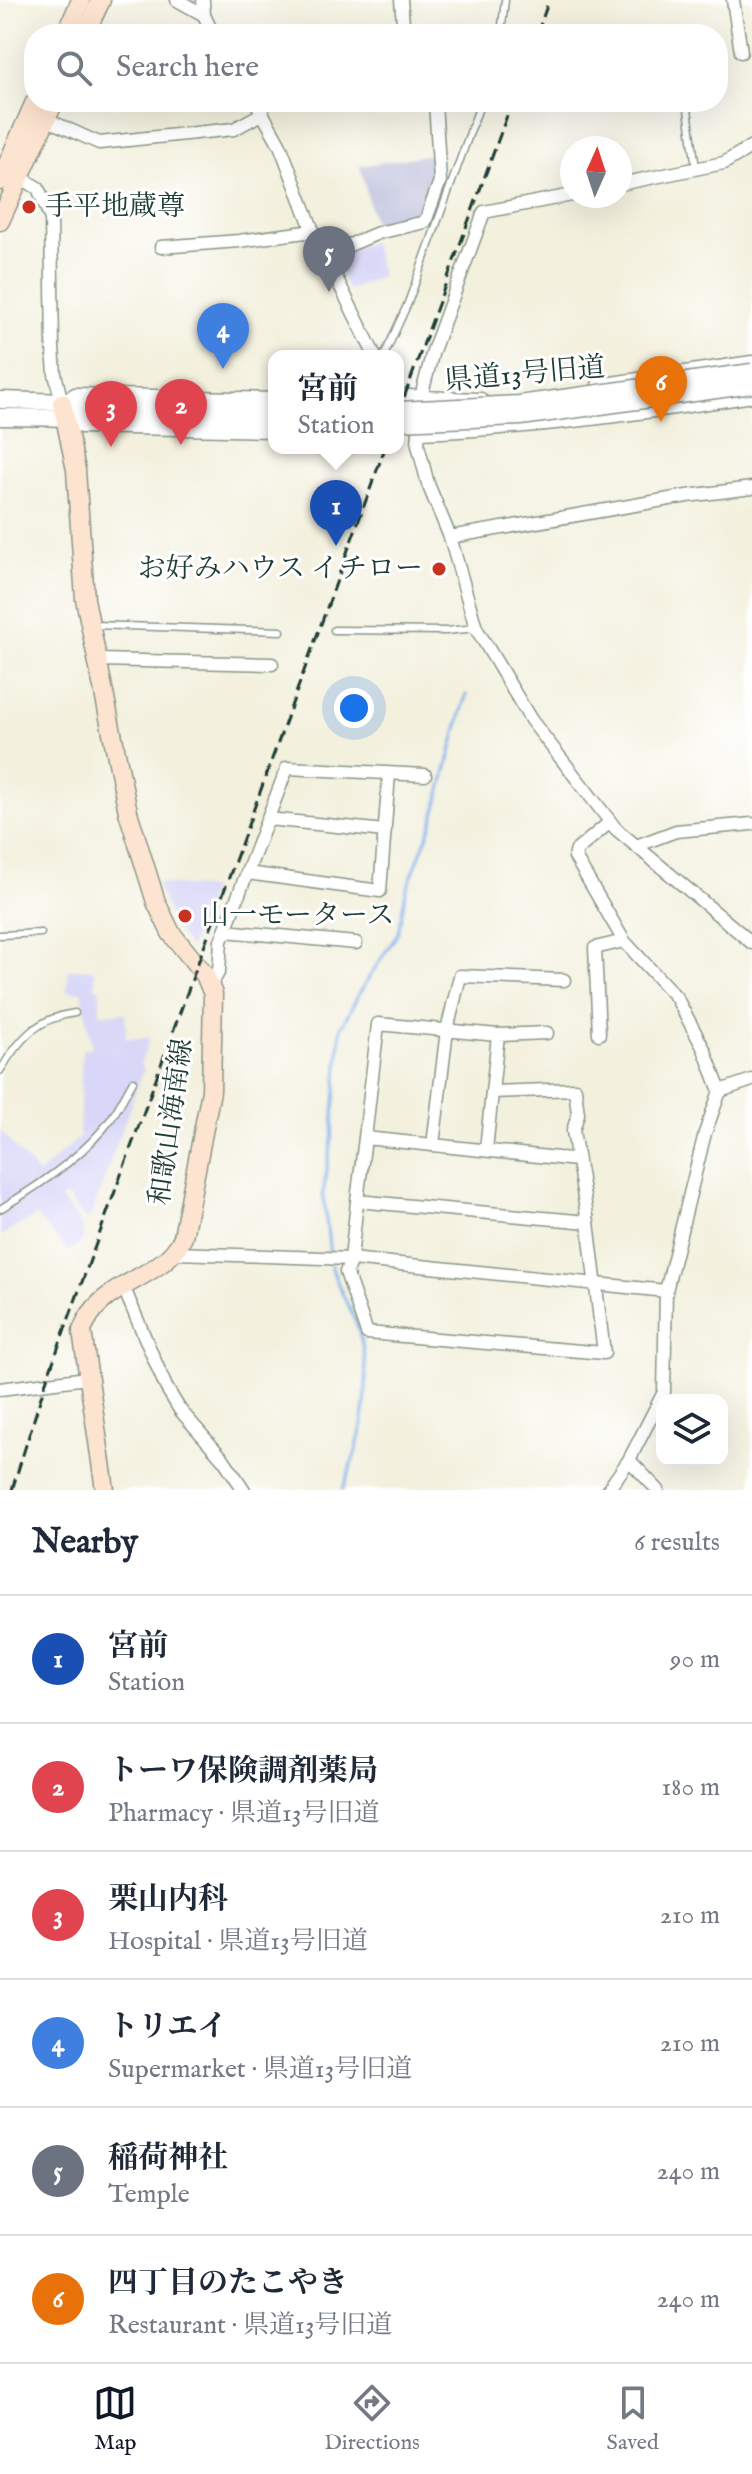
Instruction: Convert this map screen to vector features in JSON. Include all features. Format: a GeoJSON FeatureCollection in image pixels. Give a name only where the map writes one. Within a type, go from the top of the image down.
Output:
{"type":"FeatureCollection","features":[{"type":"Feature","properties":{"kind":"main road"},"geometry":{"type":"LineString","coordinates":[[70,24],[81,0]]}},
{"type":"Feature","properties":{"kind":"main road"},"geometry":{"type":"LineString","coordinates":[[90,24],[101,0]]}},
{"type":"Feature","properties":{"kind":"main road"},"geometry":{"type":"LineString","coordinates":[[0,221],[8,175],[40,112]]}},
{"type":"Feature","properties":{"kind":"main road"},"geometry":{"type":"LineString","coordinates":[[64,410],[76,470],[85,599],[128,812],[156,902],[171,933],[211,985]]}},
{"type":"Feature","properties":{"kind":"main road","name":"和歌山海南線"},"geometry":{"type":"LineString","coordinates":[[176,1253],[186,1221],[211,1091],[214,1023],[211,985]]}},
{"type":"Feature","properties":{"kind":"main road"},"geometry":{"type":"LineString","coordinates":[[105,1490],[82,1331],[85,1321],[104,1298],[176,1253]]}},
{"type":"Feature","properties":{"kind":"street"},"geometry":{"type":"LineString","coordinates":[[177,0],[204,15]]}},
{"type":"Feature","properties":{"kind":"street"},"geometry":{"type":"LineString","coordinates":[[204,0],[204,15],[208,24]]}},
{"type":"Feature","properties":{"kind":"street"},"geometry":{"type":"LineString","coordinates":[[401,0],[403,24]]}},
{"type":"Feature","properties":{"kind":"street"},"geometry":{"type":"LineString","coordinates":[[733,0],[741,52]]}},
{"type":"Feature","properties":{"kind":"street"},"geometry":{"type":"LineString","coordinates":[[46,112],[99,143],[234,129],[254,112]]}},
{"type":"Feature","properties":{"kind":"street"},"geometry":{"type":"LineString","coordinates":[[263,112],[280,145],[313,231],[372,350]]}},
{"type":"Feature","properties":{"kind":"street"},"geometry":{"type":"LineString","coordinates":[[326,255],[378,233],[425,222],[440,181],[436,112]]}},
{"type":"Feature","properties":{"kind":"street"},"geometry":{"type":"LineString","coordinates":[[632,181],[724,163],[752,146]]}},
{"type":"Feature","properties":{"kind":"street"},"geometry":{"type":"LineString","coordinates":[[8,175],[38,188],[51,219],[55,374],[64,410],[81,427],[268,431]]}},
{"type":"Feature","properties":{"kind":"street"},"geometry":{"type":"LineString","coordinates":[[560,197],[484,212],[433,351],[421,397],[418,445],[428,484],[450,537],[476,628],[531,720],[610,822],[752,943]]}},
{"type":"Feature","properties":{"kind":"street"},"geometry":{"type":"LineString","coordinates":[[161,247],[313,231]]}},
{"type":"Feature","properties":{"kind":"street"},"geometry":{"type":"LineString","coordinates":[[404,396],[478,399],[538,395],[752,362]]}},
{"type":"Feature","properties":{"kind":"street","name":"県道13号旧道"},"geometry":{"type":"LineString","coordinates":[[404,410],[519,404],[752,372]]}},
{"type":"Feature","properties":{"kind":"street","name":"県道13号旧道"},"geometry":{"type":"LineString","coordinates":[[404,422],[521,417],[752,385]]}},
{"type":"Feature","properties":{"kind":"street"},"geometry":{"type":"LineString","coordinates":[[64,410],[75,394],[268,399]]}},
{"type":"Feature","properties":{"kind":"street"},"geometry":{"type":"LineString","coordinates":[[419,433],[487,431],[752,396]]}},
{"type":"Feature","properties":{"kind":"street"},"geometry":{"type":"LineString","coordinates":[[0,400],[64,410]]}},
{"type":"Feature","properties":{"kind":"street"},"geometry":{"type":"LineString","coordinates":[[0,417],[64,410],[268,408]]}},
{"type":"Feature","properties":{"kind":"street"},"geometry":{"type":"LineString","coordinates":[[117,411],[268,420]]}},
{"type":"Feature","properties":{"kind":"street"},"geometry":{"type":"LineString","coordinates":[[450,537],[687,496],[752,488]]}},
{"type":"Feature","properties":{"kind":"street"},"geometry":{"type":"LineString","coordinates":[[97,660],[272,664]]}},
{"type":"Feature","properties":{"kind":"street"},"geometry":{"type":"LineString","coordinates":[[211,985],[219,971],[221,941],[287,768],[425,775]]}},
{"type":"Feature","properties":{"kind":"street"},"geometry":{"type":"LineString","coordinates":[[247,873],[380,891],[389,774]]}},
{"type":"Feature","properties":{"kind":"street"},"geometry":{"type":"LineString","coordinates":[[268,819],[385,831]]}},
{"type":"Feature","properties":{"kind":"street"},"geometry":{"type":"LineString","coordinates":[[608,1490],[629,1460],[664,1392],[666,1291],[705,1133],[720,1091],[704,1049],[676,997],[624,941],[575,857],[577,850],[610,822]]}},
{"type":"Feature","properties":{"kind":"street"},"geometry":{"type":"LineString","coordinates":[[636,846],[676,831],[752,824]]}},
{"type":"Feature","properties":{"kind":"street"},"geometry":{"type":"LineString","coordinates":[[225,931],[356,943]]}},
{"type":"Feature","properties":{"kind":"street"},"geometry":{"type":"LineString","coordinates":[[599,1034],[595,948],[624,941]]}},
{"type":"Feature","properties":{"kind":"street"},"geometry":{"type":"LineString","coordinates":[[433,1145],[447,1030],[460,976],[564,980]]}},
{"type":"Feature","properties":{"kind":"street"},"geometry":{"type":"LineString","coordinates":[[492,1092],[575,1089],[578,1114],[573,1131],[604,1353],[367,1333],[346,1272],[351,1259],[378,1024],[498,1035],[547,1033]]}},
{"type":"Feature","properties":{"kind":"street"},"geometry":{"type":"LineString","coordinates":[[486,1150],[498,1035]]}},
{"type":"Feature","properties":{"kind":"street"},"geometry":{"type":"LineString","coordinates":[[720,1091],[752,1080]]}},
{"type":"Feature","properties":{"kind":"street"},"geometry":{"type":"LineString","coordinates":[[365,1138],[577,1160]]}},
{"type":"Feature","properties":{"kind":"street"},"geometry":{"type":"LineString","coordinates":[[357,1201],[588,1222]]}},
{"type":"Feature","properties":{"kind":"street"},"geometry":{"type":"LineString","coordinates":[[176,1253],[351,1259],[666,1291]]}},
{"type":"Feature","properties":{"kind":"street"},"geometry":{"type":"LineString","coordinates":[[123,1286],[166,1387],[180,1410],[224,1460],[244,1490]]}},
{"type":"Feature","properties":{"kind":"street"},"geometry":{"type":"LineString","coordinates":[[0,1389],[87,1378]]}},
{"type":"Feature","properties":{"kind":"street"},"geometry":{"type":"LineString","coordinates":[[629,1460],[658,1490]]}},
{"type":"Feature","properties":{"kind":"lane"},"geometry":{"type":"LineString","coordinates":[[502,24],[505,0]]}},
{"type":"Feature","properties":{"kind":"lane"},"geometry":{"type":"LineString","coordinates":[[387,350],[408,303],[477,112]]}},
{"type":"Feature","properties":{"kind":"lane"},"geometry":{"type":"LineString","coordinates":[[688,112],[696,168]]}},
{"type":"Feature","properties":{"kind":"lane"},"geometry":{"type":"LineString","coordinates":[[90,625],[281,631]]}},
{"type":"Feature","properties":{"kind":"lane"},"geometry":{"type":"LineString","coordinates":[[334,630],[446,631],[476,628]]}},
{"type":"Feature","properties":{"kind":"lane"},"geometry":{"type":"LineString","coordinates":[[0,935],[41,933]]}},
{"type":"Feature","properties":{"kind":"lane"},"geometry":{"type":"LineString","coordinates":[[0,1071],[11,1053],[36,1026],[55,1016],[75,1013]]}},
{"type":"Feature","properties":{"kind":"lane"},"geometry":{"type":"LineString","coordinates":[[0,1209],[34,1189],[90,1142],[111,1119],[133,1081]]}},
{"type":"Feature","properties":{"kind":"shaded area"},"geometry":{"type":"Polygon","coordinates":[[[438,153],[437,181],[422,220],[376,232],[360,166],[438,153]]]}},
{"type":"Feature","properties":{"kind":"shaded area"},"geometry":{"type":"Polygon","coordinates":[[[372,241],[382,276],[348,290],[334,258],[372,241]]]}},
{"type":"Feature","properties":{"kind":"shaded area","name":"山一モータース"},"geometry":{"type":"Polygon","coordinates":[[[156,883],[212,889],[190,948],[175,929],[156,883]]]}},
{"type":"Feature","properties":{"kind":"shaded area"},"geometry":{"type":"Polygon","coordinates":[[[68,969],[95,970],[95,988],[100,989],[100,1014],[126,1013],[126,1038],[150,1038],[140,1065],[144,1068],[91,1216],[86,1220],[66,1196],[61,1199],[81,1224],[84,1236],[80,1244],[69,1252],[36,1216],[0,1236],[0,1130],[38,1174],[81,1136],[82,1050],[92,1047],[82,992],[67,991],[68,969]]]}},
{"type":"Feature","properties":{"kind":"waterway"},"geometry":{"type":"LineString","coordinates":[[330,1255],[323,1193],[332,1140],[341,1027],[398,933],[406,891],[432,824],[466,695]]}},
{"type":"Feature","properties":{"kind":"waterway"},"geometry":{"type":"LineString","coordinates":[[331,1263],[357,1326],[365,1367],[361,1430],[342,1490]]}},
{"type":"Feature","properties":{"kind":"railway"},"geometry":{"type":"LineString","coordinates":[[541,24],[549,0]]}},
{"type":"Feature","properties":{"kind":"railway"},"geometry":{"type":"LineString","coordinates":[[404,398],[508,112]]}},
{"type":"Feature","properties":{"kind":"railway"},"geometry":{"type":"LineString","coordinates":[[12,1490],[45,1384],[383,454]]}},
{"type":"Feature","properties":{"kind":"place","name":"手平地蔵尊"},"geometry":{"type":"Point","coordinates":[29,207]}},
{"type":"Feature","properties":{"kind":"place","name":"稲荷神社"},"geometry":{"type":"Point","coordinates":[329,292]}},
{"type":"Feature","properties":{"kind":"place","name":"トリエイ"},"geometry":{"type":"Point","coordinates":[223,369]}},
{"type":"Feature","properties":{"kind":"place","name":"四丁目のたこやき"},"geometry":{"type":"Point","coordinates":[661,422]}},
{"type":"Feature","properties":{"kind":"place","name":"トーワ保険調剤薬局"},"geometry":{"type":"Point","coordinates":[181,445]}},
{"type":"Feature","properties":{"kind":"place","name":"栗山内科"},"geometry":{"type":"Point","coordinates":[111,447]}},
{"type":"Feature","properties":{"kind":"place","name":"宮前"},"geometry":{"type":"Point","coordinates":[336,546]}},
{"type":"Feature","properties":{"kind":"place","name":"お好みハウス イチロー"},"geometry":{"type":"Point","coordinates":[439,569]}},
{"type":"Feature","properties":{"kind":"place","name":"山一モータース"},"geometry":{"type":"Point","coordinates":[185,916]}}]}
